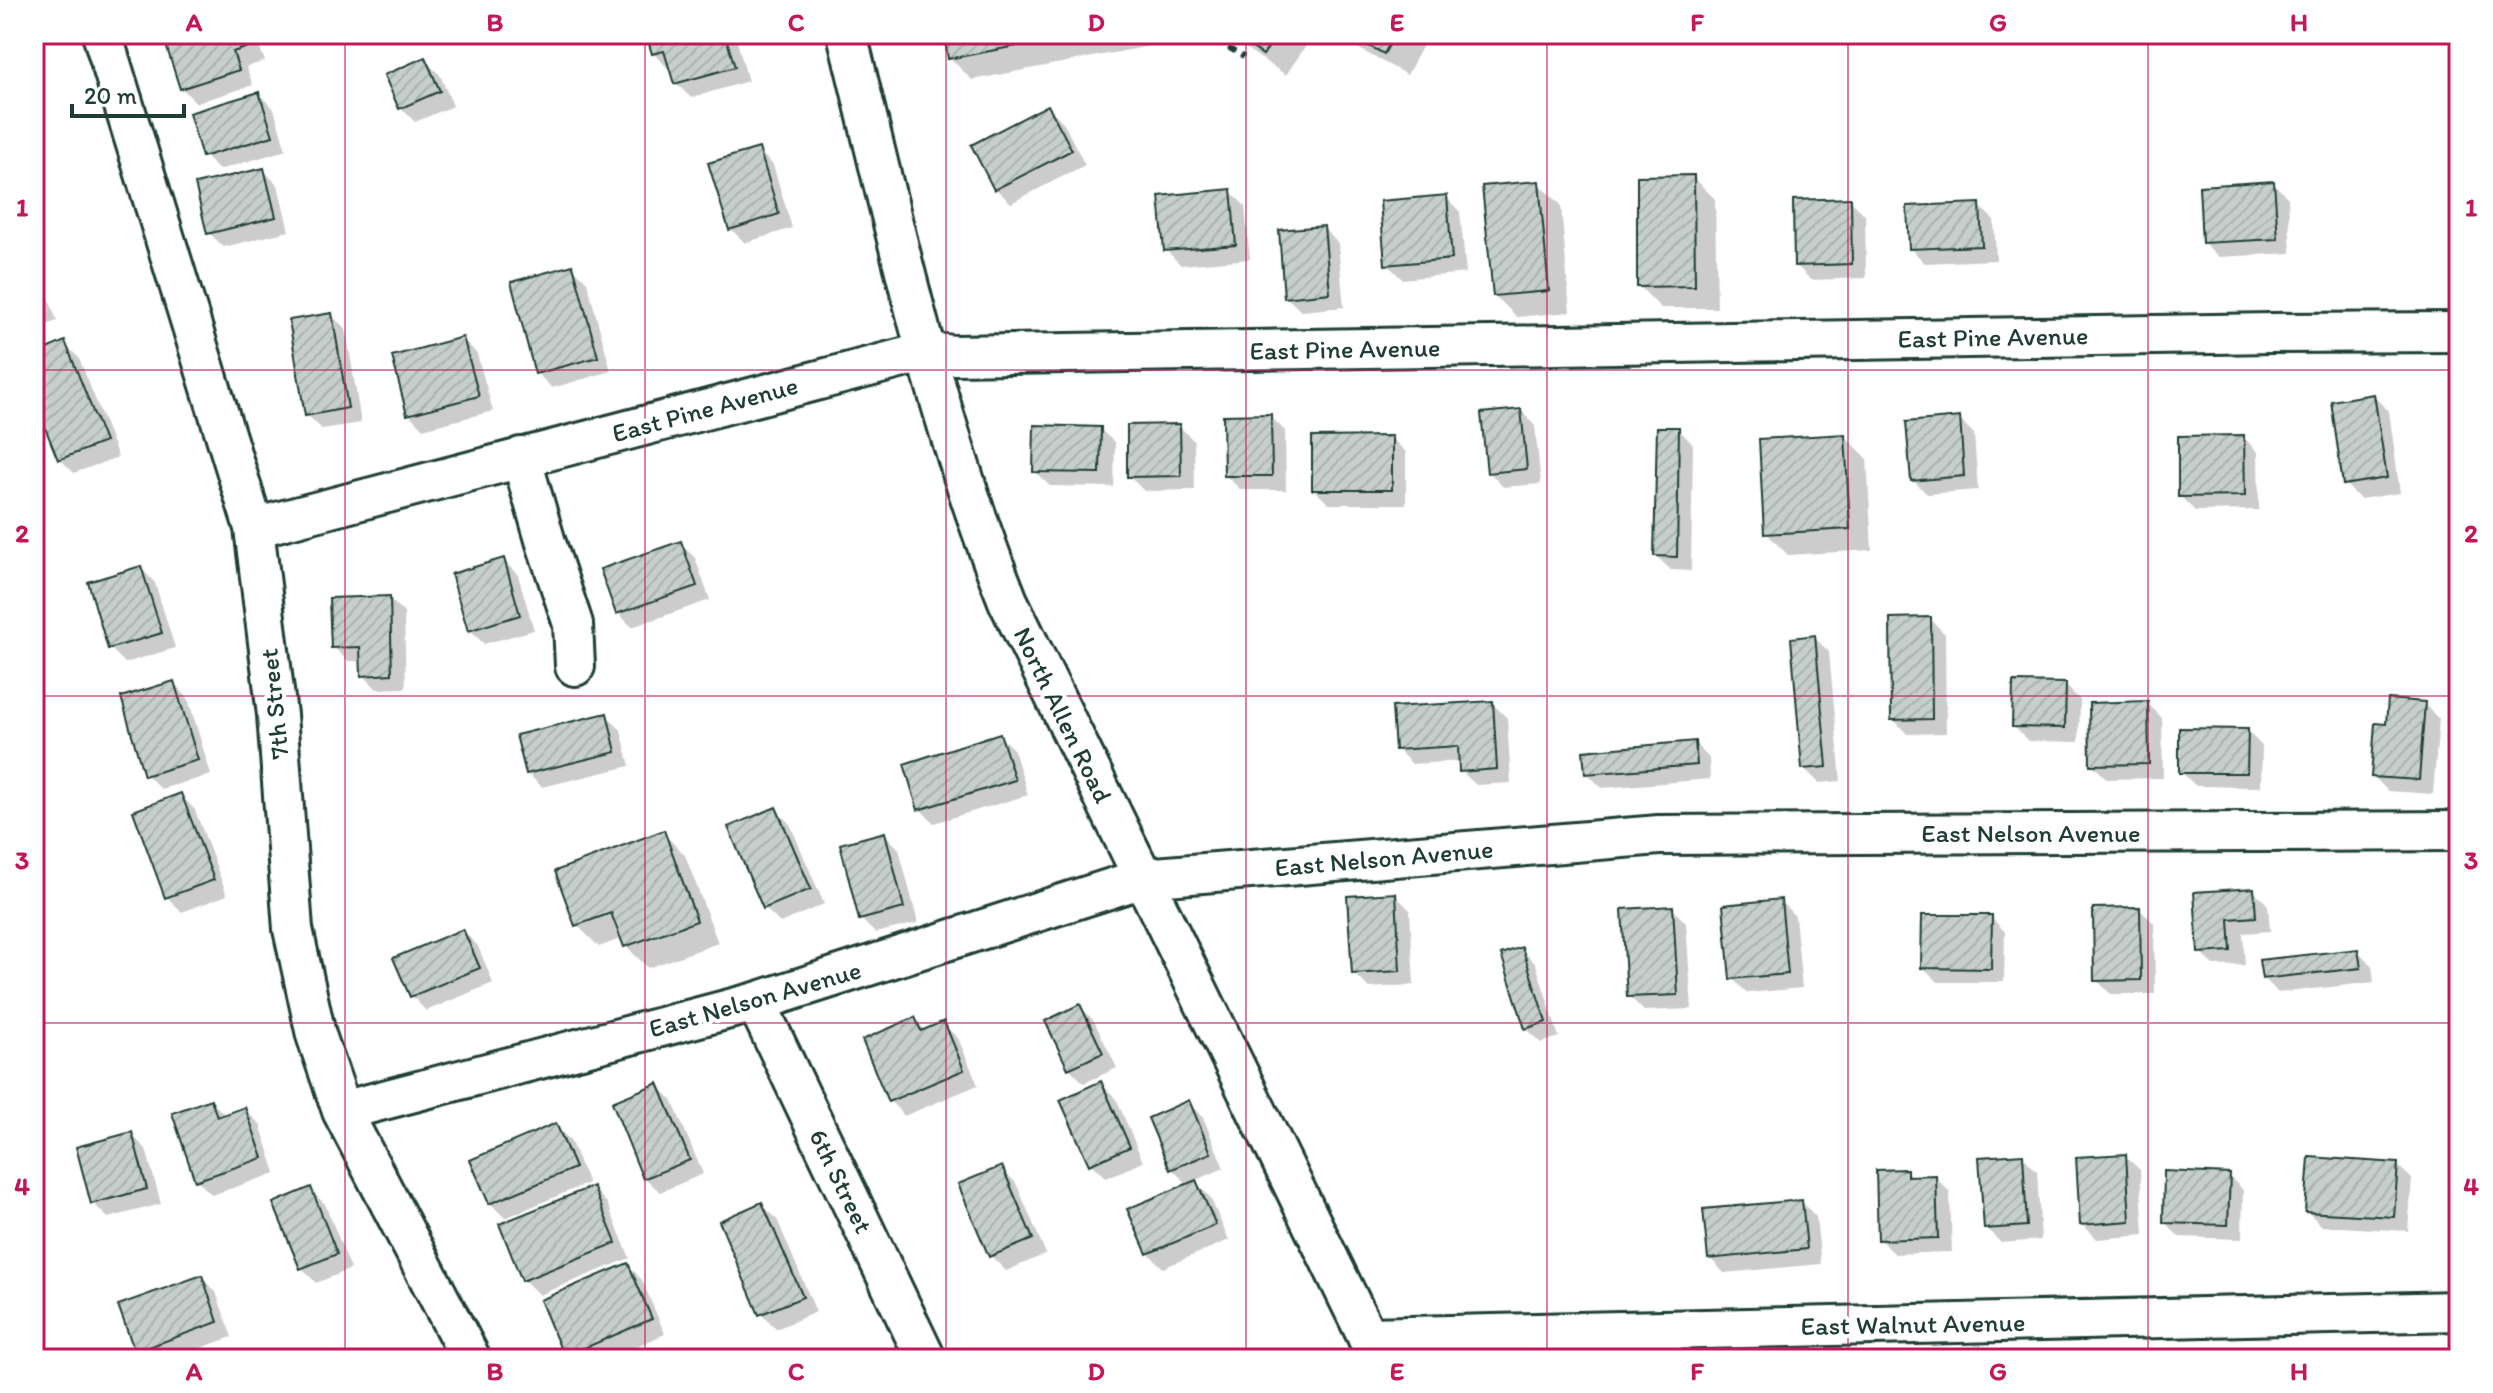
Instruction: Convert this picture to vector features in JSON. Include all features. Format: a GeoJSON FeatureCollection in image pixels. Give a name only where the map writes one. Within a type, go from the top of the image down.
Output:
{"type":"FeatureCollection","features":[{"type":"Feature","properties":{"kind":"street","name":"7th Street"},"geometry":{"type":"LineString","coordinates":[[102,34],[254,528],[277,715],[293,929],[316,1035],[342,1111],[471,1359]]}},
{"type":"Feature","properties":{"kind":"street","name":"North Allen Road"},"geometry":{"type":"LineString","coordinates":[[847,34],[926,352],[979,530],[1008,601],[1372,1348]]}},
{"type":"Feature","properties":{"kind":"street","name":"East Pine Avenue"},"geometry":{"type":"LineString","coordinates":[[254,528],[926,352],[954,355],[2459,332]]}},
{"type":"Feature","properties":{"kind":"street"},"geometry":{"type":"LineString","coordinates":[[521,457],[573,624],[575,666]]}},
{"type":"Feature","properties":{"kind":"street","name":"East Nelson Avenue"},"geometry":{"type":"LineString","coordinates":[[342,1111],[756,1002],[1143,878],[1659,835],[2459,831]]}},
{"type":"Feature","properties":{"kind":"street","name":"6th Street"},"geometry":{"type":"LineString","coordinates":[[756,1002],[926,1359]]}},
{"type":"Feature","properties":{"kind":"street","name":"East Walnut Avenue"},"geometry":{"type":"LineString","coordinates":[[1372,1348],[2459,1311]]}},
{"type":"Feature","properties":{"kind":"path"},"geometry":{"type":"LineString","coordinates":[[1204,34],[1244,57]]}},
{"type":"Feature","properties":{"kind":"building"},"geometry":{"type":"Polygon","coordinates":[[[201,34],[248,34],[251,46],[233,52],[239,70],[180,89],[166,45],[201,34]]]}},
{"type":"Feature","properties":{"kind":"building"},"geometry":{"type":"Polygon","coordinates":[[[646,34],[725,34],[735,67],[674,84],[664,51],[652,54],[646,34]]]}},
{"type":"Feature","properties":{"kind":"building"},"geometry":{"type":"Polygon","coordinates":[[[944,34],[1080,34],[948,59],[944,34]]]}},
{"type":"Feature","properties":{"kind":"building"},"geometry":{"type":"Polygon","coordinates":[[[1232,34],[1277,34],[1263,55],[1232,34]]]}},
{"type":"Feature","properties":{"kind":"building"},"geometry":{"type":"Polygon","coordinates":[[[1347,34],[1395,34],[1384,54],[1347,34]]]}},
{"type":"Feature","properties":{"kind":"building"},"geometry":{"type":"Polygon","coordinates":[[[425,57],[440,91],[399,109],[384,75],[425,57]]]}},
{"type":"Feature","properties":{"kind":"building"},"geometry":{"type":"Polygon","coordinates":[[[259,92],[273,136],[202,157],[189,113],[259,92]]]}},
{"type":"Feature","properties":{"kind":"building"},"geometry":{"type":"Polygon","coordinates":[[[1048,105],[1072,150],[994,190],[971,145],[1048,105]]]}},
{"type":"Feature","properties":{"kind":"building"},"geometry":{"type":"Polygon","coordinates":[[[759,148],[779,214],[729,230],[708,163],[759,148]]]}},
{"type":"Feature","properties":{"kind":"building"},"geometry":{"type":"Polygon","coordinates":[[[264,168],[276,217],[207,234],[195,184],[264,168]]]}},
{"type":"Feature","properties":{"kind":"building"},"geometry":{"type":"Polygon","coordinates":[[[1694,175],[1695,286],[1637,287],[1637,176],[1694,175]]]}},
{"type":"Feature","properties":{"kind":"building"},"geometry":{"type":"Polygon","coordinates":[[[1539,181],[1549,291],[1493,296],[1482,186],[1539,181]]]}},
{"type":"Feature","properties":{"kind":"building"},"geometry":{"type":"Polygon","coordinates":[[[2274,181],[2278,239],[2202,243],[2199,186],[2274,181]]]}},
{"type":"Feature","properties":{"kind":"building"},"geometry":{"type":"Polygon","coordinates":[[[1231,189],[1236,245],[1164,251],[1159,196],[1231,189]]]}},
{"type":"Feature","properties":{"kind":"building"},"geometry":{"type":"Polygon","coordinates":[[[1447,195],[1452,259],[1385,265],[1380,201],[1447,195]]]}},
{"type":"Feature","properties":{"kind":"building"},"geometry":{"type":"Polygon","coordinates":[[[1851,198],[1852,264],[1794,266],[1793,200],[1851,198]]]}},
{"type":"Feature","properties":{"kind":"building"},"geometry":{"type":"Polygon","coordinates":[[[1980,203],[1982,246],[1909,249],[1907,206],[1980,203]]]}},
{"type":"Feature","properties":{"kind":"building"},"geometry":{"type":"Polygon","coordinates":[[[1324,226],[1330,293],[1284,298],[1279,230],[1324,226]]]}},
{"type":"Feature","properties":{"kind":"building"},"geometry":{"type":"Polygon","coordinates":[[[573,265],[598,357],[535,374],[511,282],[573,265]]]}},
{"type":"Feature","properties":{"kind":"building"},"geometry":{"type":"Polygon","coordinates":[[[332,313],[348,408],[305,416],[289,320],[332,313]]]}},
{"type":"Feature","properties":{"kind":"building"},"geometry":{"type":"Polygon","coordinates":[[[463,337],[479,396],[407,415],[392,356],[463,337]]]}},
{"type":"Feature","properties":{"kind":"building"},"geometry":{"type":"Polygon","coordinates":[[[65,341],[105,442],[58,460],[34,400],[34,380],[43,377],[35,354],[65,341]]]}},
{"type":"Feature","properties":{"kind":"building"},"geometry":{"type":"Polygon","coordinates":[[[2374,394],[2387,478],[2343,485],[2331,401],[2374,394]]]}},
{"type":"Feature","properties":{"kind":"building"},"geometry":{"type":"Polygon","coordinates":[[[1521,409],[1527,469],[1487,473],[1481,413],[1521,409]]]}},
{"type":"Feature","properties":{"kind":"building"},"geometry":{"type":"Polygon","coordinates":[[[1271,414],[1272,476],[1224,476],[1223,415],[1271,414]]]}},
{"type":"Feature","properties":{"kind":"building"},"geometry":{"type":"Polygon","coordinates":[[[1960,417],[1964,476],[1911,481],[1906,422],[1960,417]]]}},
{"type":"Feature","properties":{"kind":"building"},"geometry":{"type":"Polygon","coordinates":[[[1180,424],[1181,476],[1127,477],[1127,425],[1180,424]]]}},
{"type":"Feature","properties":{"kind":"building"},"geometry":{"type":"Polygon","coordinates":[[[1034,425],[1101,427],[1100,473],[1033,472],[1034,425]]]}},
{"type":"Feature","properties":{"kind":"building"},"geometry":{"type":"Polygon","coordinates":[[[1657,427],[1679,427],[1677,557],[1654,556],[1657,427]]]}},
{"type":"Feature","properties":{"kind":"building"},"geometry":{"type":"Polygon","coordinates":[[[1845,434],[1850,529],[1764,534],[1759,439],[1845,434]]]}},
{"type":"Feature","properties":{"kind":"building"},"geometry":{"type":"Polygon","coordinates":[[[2244,435],[2245,496],[2178,497],[2178,436],[2244,435]]]}},
{"type":"Feature","properties":{"kind":"building"},"geometry":{"type":"Polygon","coordinates":[[[1392,436],[1392,490],[1312,490],[1312,437],[1392,436]]]}},
{"type":"Feature","properties":{"kind":"building"},"geometry":{"type":"Polygon","coordinates":[[[681,541],[697,586],[616,614],[600,569],[681,541]]]}},
{"type":"Feature","properties":{"kind":"building"},"geometry":{"type":"Polygon","coordinates":[[[504,558],[520,615],[468,631],[451,574],[504,558]]]}},
{"type":"Feature","properties":{"kind":"building"},"geometry":{"type":"Polygon","coordinates":[[[141,566],[162,633],[108,649],[88,582],[141,566]]]}},
{"type":"Feature","properties":{"kind":"building"},"geometry":{"type":"Polygon","coordinates":[[[390,596],[392,674],[361,676],[360,647],[331,648],[329,598],[390,596]]]}},
{"type":"Feature","properties":{"kind":"building"},"geometry":{"type":"Polygon","coordinates":[[[1931,617],[1932,719],[1891,720],[1890,618],[1931,617]]]}},
{"type":"Feature","properties":{"kind":"building"},"geometry":{"type":"Polygon","coordinates":[[[1815,635],[1827,767],[1802,769],[1791,638],[1815,635]]]}},
{"type":"Feature","properties":{"kind":"building"},"geometry":{"type":"Polygon","coordinates":[[[174,681],[198,760],[144,776],[121,697],[174,681]]]}},
{"type":"Feature","properties":{"kind":"building"},"geometry":{"type":"Polygon","coordinates":[[[2013,682],[2066,683],[2065,728],[2012,727],[2013,682]]]}},
{"type":"Feature","properties":{"kind":"building"},"geometry":{"type":"Polygon","coordinates":[[[2388,699],[2425,702],[2419,780],[2371,777],[2375,723],[2386,724],[2388,699]]]}},
{"type":"Feature","properties":{"kind":"building"},"geometry":{"type":"Polygon","coordinates":[[[1493,701],[1497,769],[1459,772],[1458,746],[1395,750],[1392,707],[1493,701]]]}},
{"type":"Feature","properties":{"kind":"building"},"geometry":{"type":"Polygon","coordinates":[[[2148,701],[2149,764],[2090,765],[2089,703],[2148,701]]]}},
{"type":"Feature","properties":{"kind":"building"},"geometry":{"type":"Polygon","coordinates":[[[607,713],[616,752],[526,774],[516,735],[607,713]]]}},
{"type":"Feature","properties":{"kind":"building"},"geometry":{"type":"Polygon","coordinates":[[[2179,728],[2248,729],[2247,773],[2179,773],[2179,728]]]}},
{"type":"Feature","properties":{"kind":"building"},"geometry":{"type":"Polygon","coordinates":[[[1000,733],[1015,780],[918,810],[904,764],[1000,733]]]}},
{"type":"Feature","properties":{"kind":"building"},"geometry":{"type":"Polygon","coordinates":[[[1695,741],[1697,765],[1585,774],[1583,751],[1695,741]]]}},
{"type":"Feature","properties":{"kind":"building"},"geometry":{"type":"Polygon","coordinates":[[[181,793],[214,880],[165,898],[133,811],[181,793]]]}},
{"type":"Feature","properties":{"kind":"building"},"geometry":{"type":"Polygon","coordinates":[[[776,807],[811,889],[763,909],[728,827],[776,807]]]}},
{"type":"Feature","properties":{"kind":"building"},"geometry":{"type":"Polygon","coordinates":[[[664,830],[697,921],[624,947],[611,913],[575,926],[555,871],[664,830]]]}},
{"type":"Feature","properties":{"kind":"building"},"geometry":{"type":"Polygon","coordinates":[[[885,832],[904,908],[859,920],[840,844],[885,832]]]}},
{"type":"Feature","properties":{"kind":"building"},"geometry":{"type":"Polygon","coordinates":[[[2254,888],[2256,917],[2229,919],[2231,951],[2198,953],[2194,892],[2254,888]]]}},
{"type":"Feature","properties":{"kind":"building"},"geometry":{"type":"Polygon","coordinates":[[[1396,893],[1400,971],[1352,974],[1347,896],[1396,893]]]}},
{"type":"Feature","properties":{"kind":"building"},"geometry":{"type":"Polygon","coordinates":[[[1781,899],[1788,974],[1730,979],[1723,905],[1781,899]]]}},
{"type":"Feature","properties":{"kind":"building"},"geometry":{"type":"Polygon","coordinates":[[[1673,906],[1678,995],[1627,997],[1622,909],[1673,906]]]}},
{"type":"Feature","properties":{"kind":"building"},"geometry":{"type":"Polygon","coordinates":[[[2140,907],[2141,980],[2094,981],[2093,908],[2140,907]]]}},
{"type":"Feature","properties":{"kind":"building"},"geometry":{"type":"Polygon","coordinates":[[[1922,915],[1992,915],[1991,969],[1921,968],[1922,915]]]}},
{"type":"Feature","properties":{"kind":"building"},"geometry":{"type":"Polygon","coordinates":[[[463,929],[480,968],[410,997],[393,958],[463,929]]]}},
{"type":"Feature","properties":{"kind":"building"},"geometry":{"type":"Polygon","coordinates":[[[1522,947],[1546,1022],[1525,1029],[1501,954],[1522,947]]]}},
{"type":"Feature","properties":{"kind":"building"},"geometry":{"type":"Polygon","coordinates":[[[2358,949],[2361,968],[2262,979],[2259,960],[2358,949]]]}},
{"type":"Feature","properties":{"kind":"building"},"geometry":{"type":"Polygon","coordinates":[[[1080,1004],[1103,1053],[1068,1069],[1045,1021],[1080,1004]]]}},
{"type":"Feature","properties":{"kind":"building"},"geometry":{"type":"Polygon","coordinates":[[[915,1017],[921,1031],[944,1021],[964,1070],[888,1102],[862,1040],[915,1017]]]}},
{"type":"Feature","properties":{"kind":"building"},"geometry":{"type":"Polygon","coordinates":[[[1101,1081],[1130,1147],[1089,1165],[1060,1100],[1101,1081]]]}},
{"type":"Feature","properties":{"kind":"building"},"geometry":{"type":"Polygon","coordinates":[[[658,1083],[690,1160],[643,1179],[612,1102],[658,1083]]]}},
{"type":"Feature","properties":{"kind":"building"},"geometry":{"type":"Polygon","coordinates":[[[211,1099],[217,1117],[245,1107],[263,1158],[195,1181],[172,1113],[211,1099]]]}},
{"type":"Feature","properties":{"kind":"building"},"geometry":{"type":"Polygon","coordinates":[[[1189,1100],[1211,1153],[1170,1170],[1148,1118],[1189,1100]]]}},
{"type":"Feature","properties":{"kind":"building"},"geometry":{"type":"Polygon","coordinates":[[[556,1123],[575,1168],[489,1204],[470,1160],[556,1123]]]}},
{"type":"Feature","properties":{"kind":"building"},"geometry":{"type":"Polygon","coordinates":[[[132,1132],[147,1189],[91,1204],[76,1147],[132,1132]]]}},
{"type":"Feature","properties":{"kind":"building"},"geometry":{"type":"Polygon","coordinates":[[[2023,1154],[2027,1226],[1984,1229],[1979,1157],[2023,1154]]]}},
{"type":"Feature","properties":{"kind":"building"},"geometry":{"type":"Polygon","coordinates":[[[2126,1154],[2130,1221],[2080,1225],[2076,1157],[2126,1154]]]}},
{"type":"Feature","properties":{"kind":"building"},"geometry":{"type":"Polygon","coordinates":[[[2309,1157],[2398,1163],[2394,1217],[2305,1212],[2309,1157]]]}},
{"type":"Feature","properties":{"kind":"building"},"geometry":{"type":"Polygon","coordinates":[[[1002,1166],[1033,1239],[989,1257],[958,1184],[1002,1166]]]}},
{"type":"Feature","properties":{"kind":"building"},"geometry":{"type":"Polygon","coordinates":[[[1907,1169],[1907,1176],[1936,1175],[1938,1238],[1878,1240],[1876,1170],[1907,1169]]]}},
{"type":"Feature","properties":{"kind":"building"},"geometry":{"type":"Polygon","coordinates":[[[2164,1171],[2230,1174],[2228,1225],[2163,1223],[2164,1171]]]}},
{"type":"Feature","properties":{"kind":"building"},"geometry":{"type":"Polygon","coordinates":[[[1196,1180],[1216,1225],[1147,1254],[1127,1209],[1196,1180]]]}},
{"type":"Feature","properties":{"kind":"building"},"geometry":{"type":"Polygon","coordinates":[[[593,1186],[616,1243],[522,1281],[499,1224],[593,1186]]]}},
{"type":"Feature","properties":{"kind":"building"},"geometry":{"type":"Polygon","coordinates":[[[311,1187],[337,1254],[300,1269],[273,1203],[311,1187]]]}},
{"type":"Feature","properties":{"kind":"building"},"geometry":{"type":"Polygon","coordinates":[[[1802,1200],[1807,1249],[1708,1259],[1703,1209],[1802,1200]]]}},
{"type":"Feature","properties":{"kind":"building"},"geometry":{"type":"Polygon","coordinates":[[[762,1202],[803,1297],[759,1315],[719,1221],[762,1202]]]}},
{"type":"Feature","properties":{"kind":"building"},"geometry":{"type":"Polygon","coordinates":[[[628,1263],[652,1319],[564,1357],[540,1300],[628,1263]]]}},
{"type":"Feature","properties":{"kind":"building"},"geometry":{"type":"Polygon","coordinates":[[[202,1275],[218,1322],[135,1352],[118,1305],[202,1275]]]}}]}
